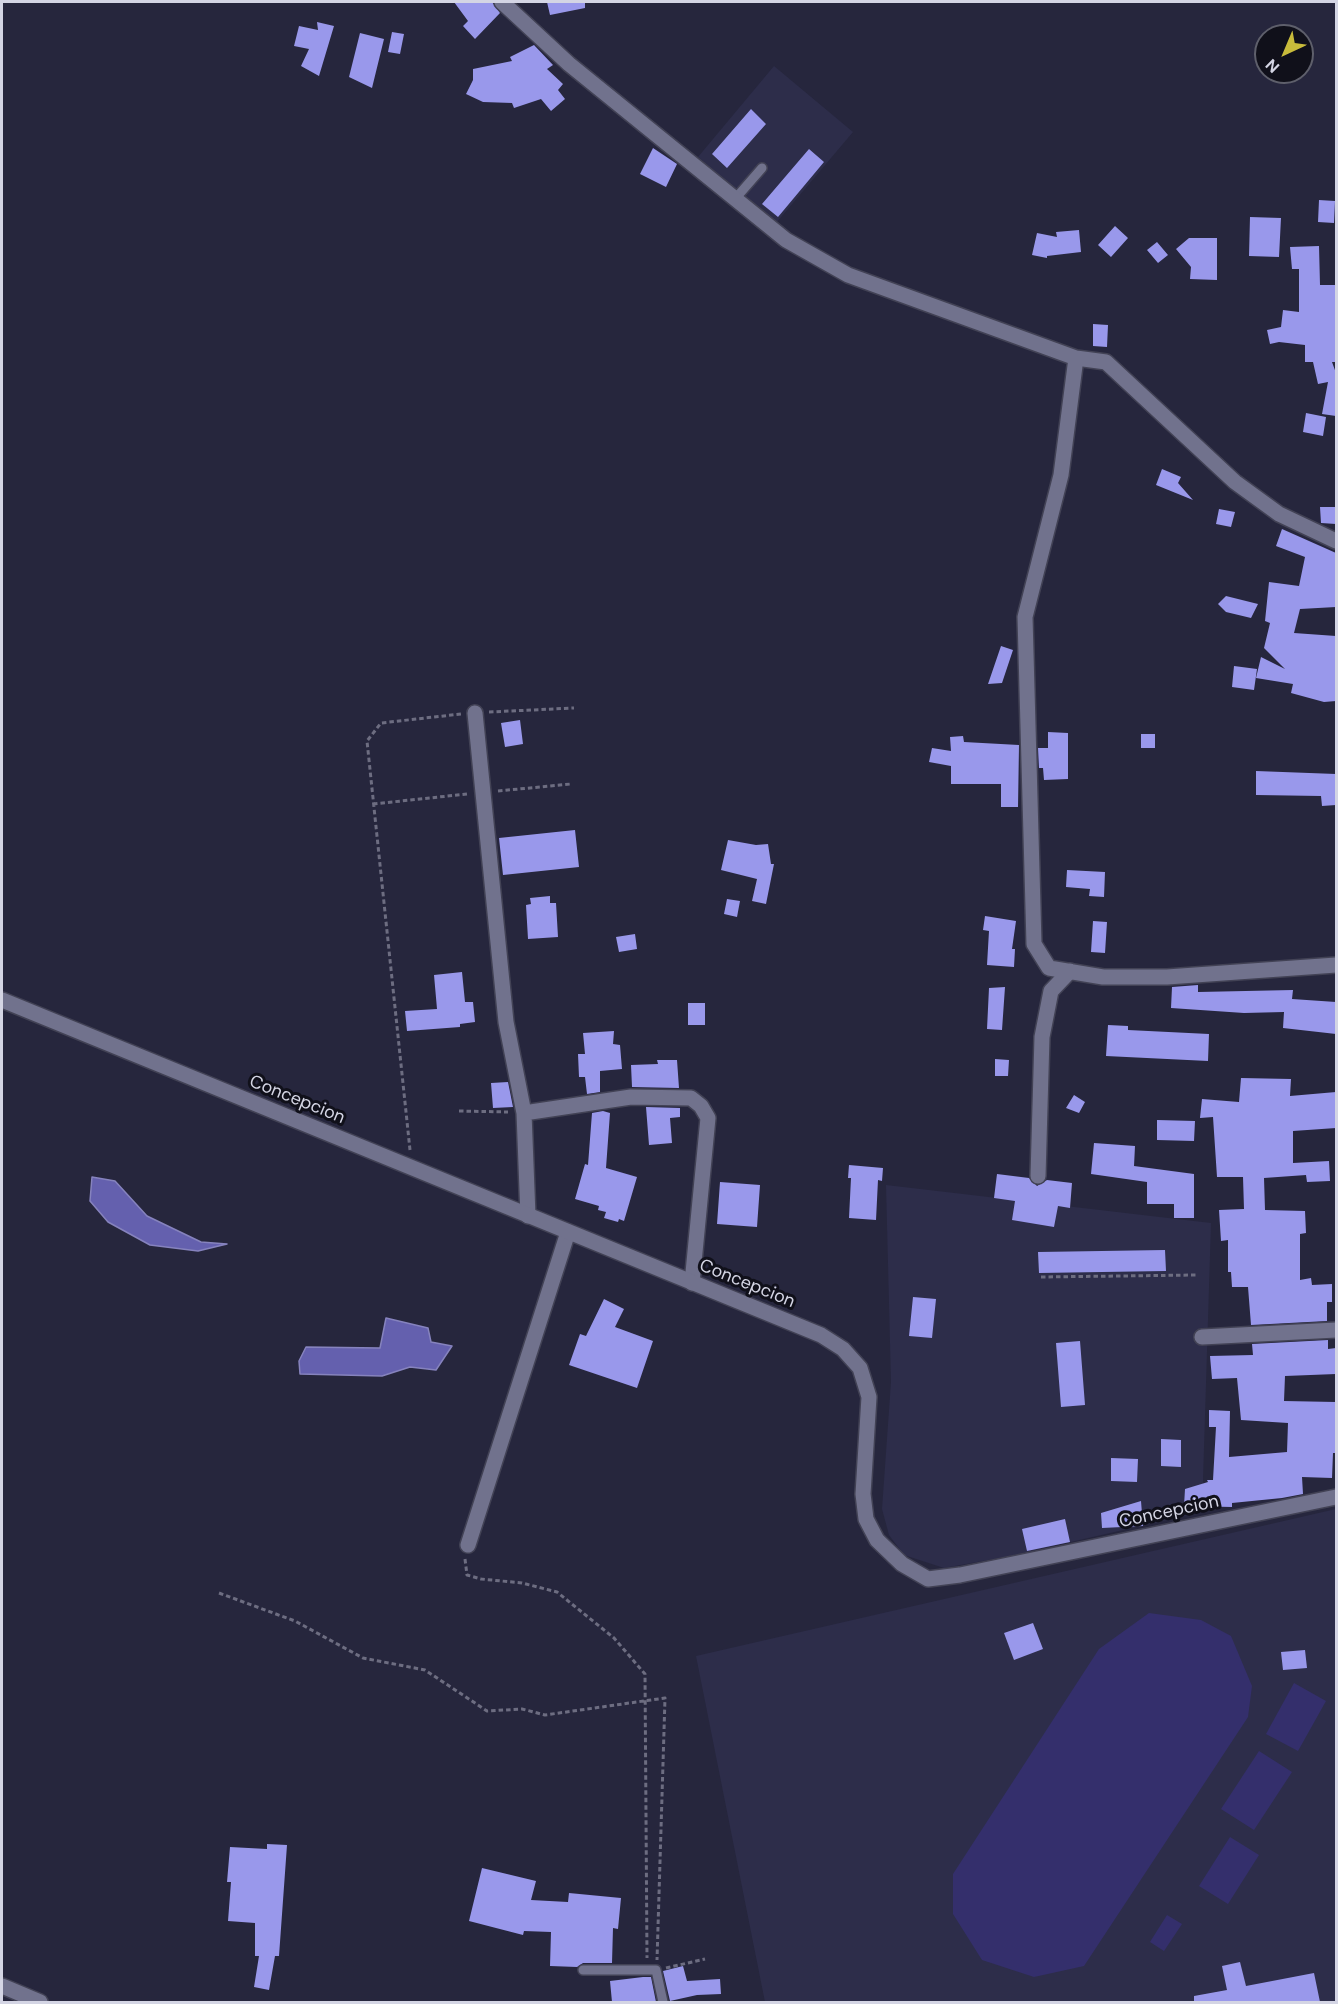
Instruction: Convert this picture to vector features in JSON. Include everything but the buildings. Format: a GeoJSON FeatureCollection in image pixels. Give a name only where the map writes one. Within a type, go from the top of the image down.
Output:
{"type":"FeatureCollection","features":[{"type":"Feature","properties":{"kind":"street"},"geometry":{"type":"LineString","coordinates":[[502,2],[569,64],[786,240],[848,275],[1076,357],[1106,362],[1235,482],[1279,514],[1336,541]]}},
{"type":"Feature","properties":{"kind":"street"},"geometry":{"type":"LineString","coordinates":[[1076,357],[1061,476],[1025,617],[1034,944],[1049,968],[1103,977],[1167,976],[1336,965]]}},
{"type":"Feature","properties":{"kind":"street"},"geometry":{"type":"LineString","coordinates":[[475,713],[506,1022],[524,1113],[528,1216]]}},
{"type":"Feature","properties":{"kind":"street"},"geometry":{"type":"LineString","coordinates":[[1038,1176],[1041,1037],[1051,991],[1070,971]]}},
{"type":"Feature","properties":{"kind":"street","name":"Concepcion"},"geometry":{"type":"LineString","coordinates":[[2,1000],[821,1335],[843,1349],[860,1368],[869,1397],[863,1494],[866,1519],[877,1540],[902,1564],[928,1579],[960,1575],[1336,1497]]}},
{"type":"Feature","properties":{"kind":"street"},"geometry":{"type":"LineString","coordinates":[[524,1113],[631,1097],[692,1098],[701,1106],[708,1118],[692,1283]]}},
{"type":"Feature","properties":{"kind":"street"},"geometry":{"type":"LineString","coordinates":[[468,1545],[568,1232]]}},
{"type":"Feature","properties":{"kind":"street"},"geometry":{"type":"LineString","coordinates":[[1202,1337],[1336,1330]]}},
{"type":"Feature","properties":{"kind":"street"},"geometry":{"type":"LineString","coordinates":[[2,1986],[40,2002]]}},
{"type":"Feature","properties":{"kind":"lane"},"geometry":{"type":"LineString","coordinates":[[735,199],[762,168]]}},
{"type":"Feature","properties":{"kind":"lane"},"geometry":{"type":"LineString","coordinates":[[583,1970],[656,1970],[663,2002]]}},
{"type":"Feature","properties":{"kind":"path"},"geometry":{"type":"LineString","coordinates":[[412,1168],[367,741],[381,723],[475,713],[574,708]]}},
{"type":"Feature","properties":{"kind":"path"},"geometry":{"type":"LineString","coordinates":[[459,1111],[524,1113]]}},
{"type":"Feature","properties":{"kind":"path"},"geometry":{"type":"LineString","coordinates":[[1041,1277],[1196,1275]]}},
{"type":"Feature","properties":{"kind":"path"},"geometry":{"type":"LineString","coordinates":[[468,1545],[464,1563],[467,1575],[522,1583],[557,1592],[614,1638],[645,1674],[647,1959],[657,1959]]}},
{"type":"Feature","properties":{"kind":"path"},"geometry":{"type":"LineString","coordinates":[[219,1593],[295,1621],[363,1658],[425,1670],[487,1711],[522,1709],[545,1715],[665,1698],[656,1970],[705,1959]]}},
{"type":"Feature","properties":{"kind":"shaded area"},"geometry":{"type":"Polygon","coordinates":[[[774,66],[853,132],[776,223],[698,157],[774,66]]]}},
{"type":"Feature","properties":{"kind":"shaded area"},"geometry":{"type":"Polygon","coordinates":[[[92,1177],[115,1181],[147,1216],[201,1242],[227,1244],[198,1251],[150,1245],[108,1222],[90,1201],[92,1177]]]}},
{"type":"Feature","properties":{"kind":"shaded area"},"geometry":{"type":"Polygon","coordinates":[[[886,1185],[1211,1223],[1202,1512],[1005,1557],[944,1568],[904,1555],[889,1535],[882,1509],[891,1382],[886,1185]]]}},
{"type":"Feature","properties":{"kind":"shaded area"},"geometry":{"type":"Polygon","coordinates":[[[386,1318],[428,1328],[431,1342],[452,1346],[436,1370],[410,1367],[382,1376],[300,1374],[299,1361],[306,1347],[380,1348],[386,1318]]]}},
{"type":"Feature","properties":{"kind":"shaded area"},"geometry":{"type":"Polygon","coordinates":[[[1336,1509],[1336,2002],[765,2002],[696,1656],[1336,1509]]]}},
{"type":"Feature","properties":{"kind":"shaded area"},"geometry":{"type":"Polygon","coordinates":[[[1149,1613],[1201,1620],[1231,1636],[1252,1686],[1248,1717],[1084,1966],[1034,1977],[982,1960],[953,1914],[953,1874],[1099,1649],[1149,1613]]]}},
{"type":"Feature","properties":{"kind":"shaded area"},"geometry":{"type":"Polygon","coordinates":[[[1294,1683],[1326,1701],[1298,1751],[1266,1734],[1294,1683]]]}},
{"type":"Feature","properties":{"kind":"shaded area"},"geometry":{"type":"Polygon","coordinates":[[[1259,1751],[1292,1772],[1254,1830],[1221,1809],[1259,1751]]]}},
{"type":"Feature","properties":{"kind":"shaded area"},"geometry":{"type":"Polygon","coordinates":[[[1230,1837],[1259,1855],[1228,1904],[1199,1886],[1230,1837]]]}},
{"type":"Feature","properties":{"kind":"shaded area"},"geometry":{"type":"Polygon","coordinates":[[[1167,1915],[1182,1924],[1164,1951],[1150,1942],[1167,1915]]]}}]}
